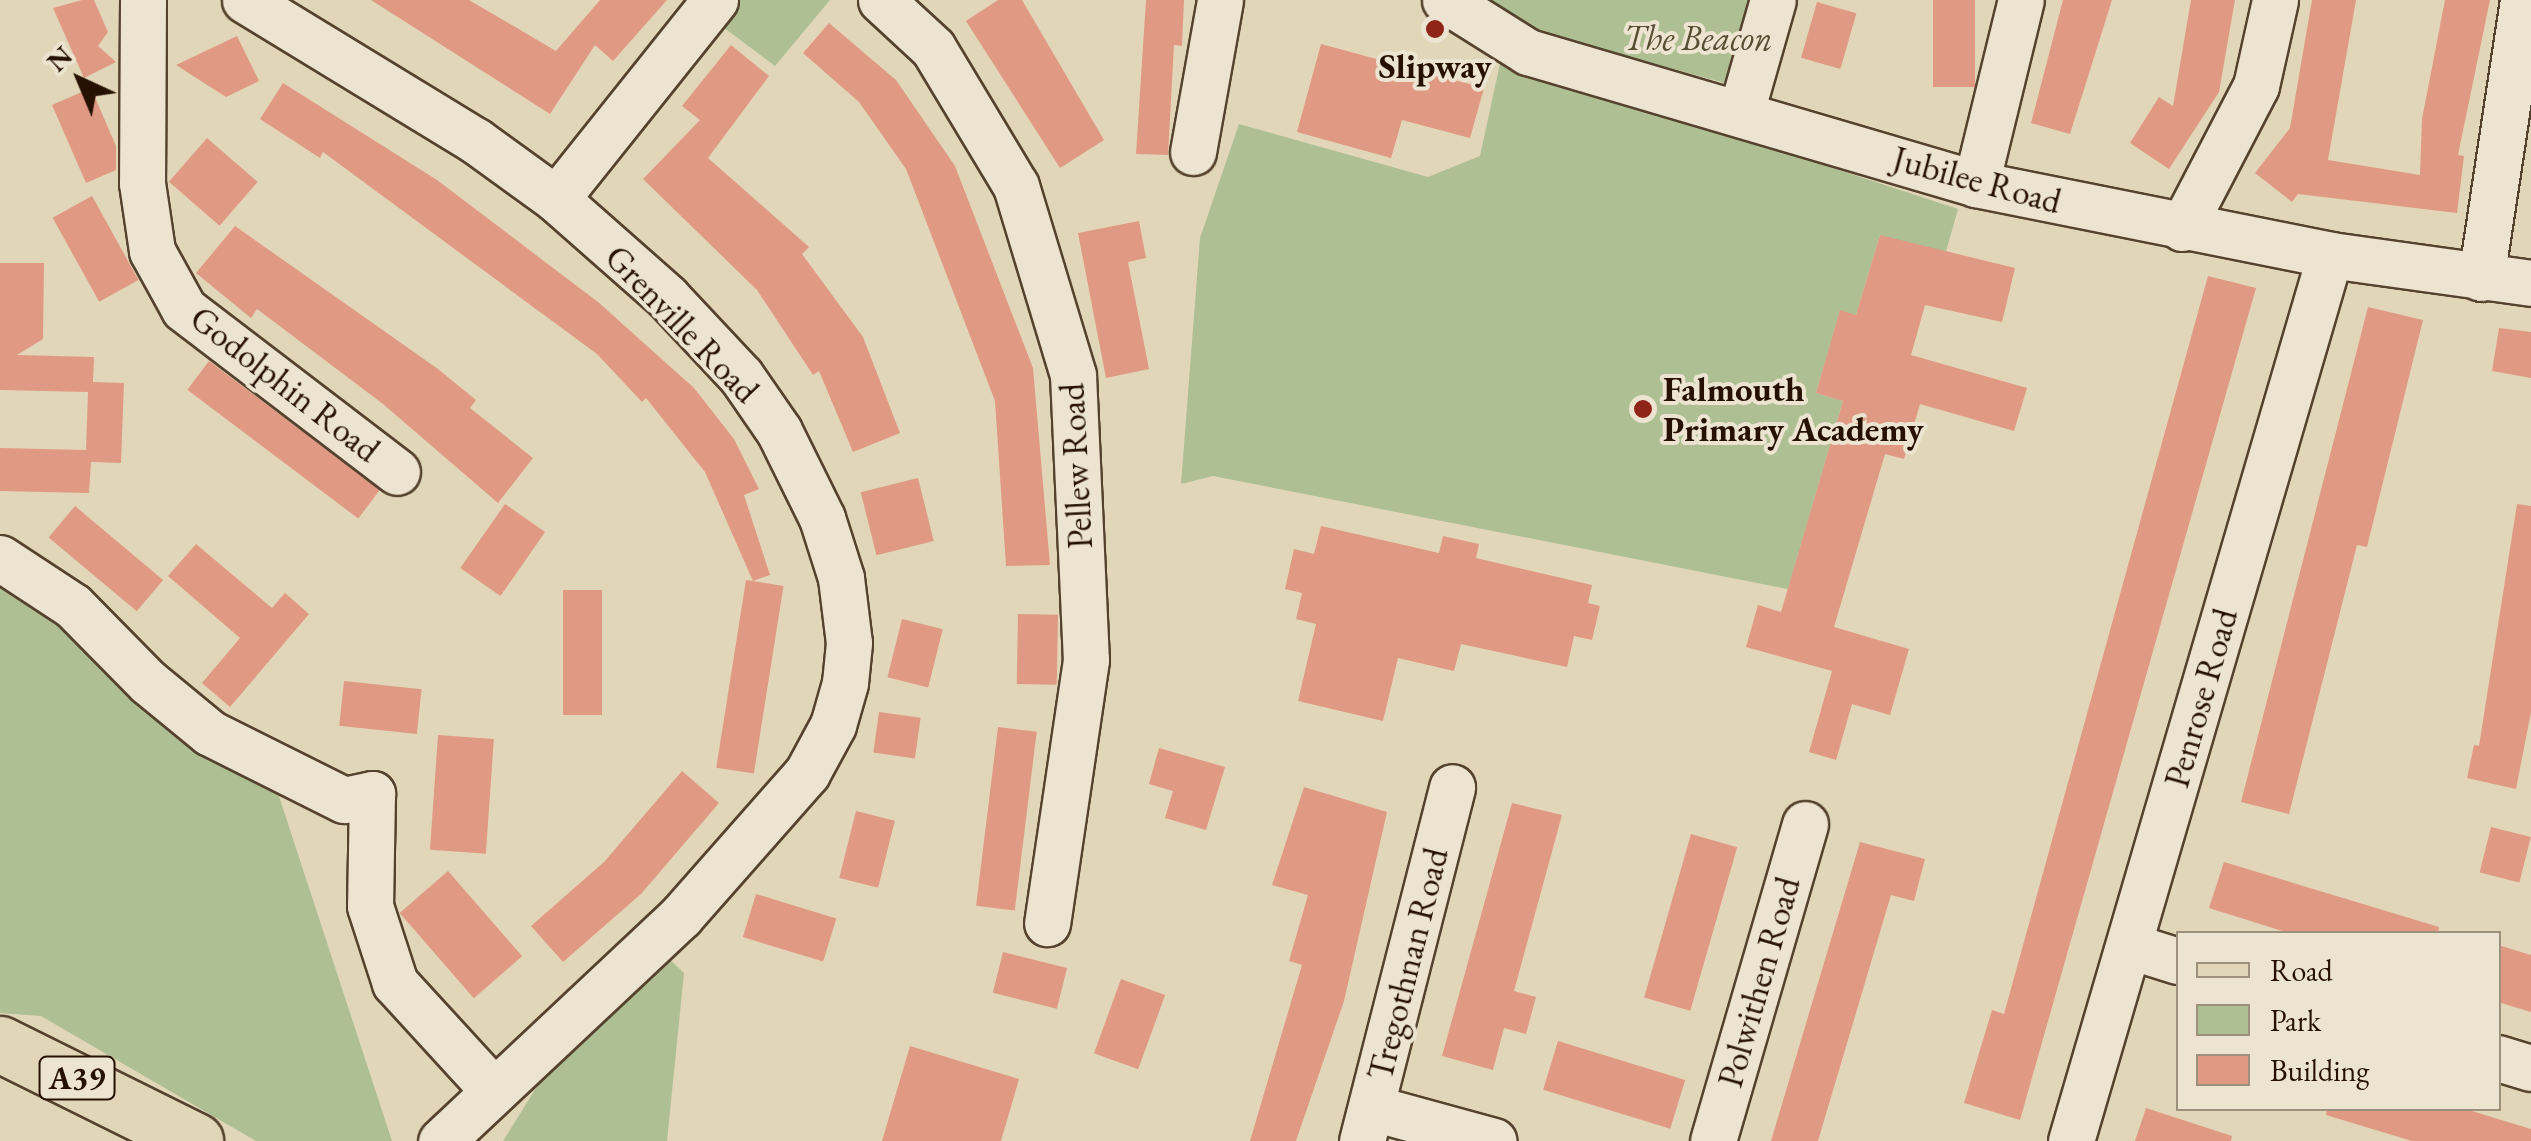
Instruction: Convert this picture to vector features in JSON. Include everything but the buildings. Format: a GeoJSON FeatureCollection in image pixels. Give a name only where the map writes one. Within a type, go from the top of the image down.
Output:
{"type":"FeatureCollection","features":[{"type":"Feature","properties":{"kind":"main road","name":"A39"},"geometry":{"type":"LineString","coordinates":[[0,1044],[195,1141]]}},
{"type":"Feature","properties":{"kind":"street","name":"Godolphin Road"},"geometry":{"type":"LineString","coordinates":[[143,0],[142,183],[152,251],[184,309],[398,472]]}},
{"type":"Feature","properties":{"kind":"street","name":"Grenville Road"},"geometry":{"type":"LineString","coordinates":[[245,0],[304,42],[476,141],[556,200],[667,298],[741,376],[779,431],[822,518],[841,578],[849,643],[833,725],[806,773],[680,916],[442,1141]]}},
{"type":"Feature","properties":{"kind":"street"},"geometry":{"type":"LineString","coordinates":[[556,200],[715,0]]}},
{"type":"Feature","properties":{"kind":"street","name":"Pellew Road"},"geometry":{"type":"LineString","coordinates":[[881,0],[934,48],[1016,186],[1073,375],[1086,660],[1047,924]]}},
{"type":"Feature","properties":{"kind":"street"},"geometry":{"type":"LineString","coordinates":[[1193,152],[1220,0]]}},
{"type":"Feature","properties":{"kind":"street","name":"Jubilee Road"},"geometry":{"type":"LineString","coordinates":[[1445,0],[1528,52],[1976,184],[2330,255],[2531,283]]}},
{"type":"Feature","properties":{"kind":"street"},"geometry":{"type":"LineString","coordinates":[[1742,112],[1773,0]]}},
{"type":"Feature","properties":{"kind":"street"},"geometry":{"type":"LineString","coordinates":[[1976,184],[2021,0]]}},
{"type":"Feature","properties":{"kind":"street"},"geometry":{"type":"LineString","coordinates":[[2182,228],[2256,86],[2275,0]]}},
{"type":"Feature","properties":{"kind":"street"},"geometry":{"type":"LineString","coordinates":[[2481,278],[2523,0]]}},
{"type":"Feature","properties":{"kind":"street","name":"Penrose Road"},"geometry":{"type":"LineString","coordinates":[[2071,1141],[2330,255]]}},
{"type":"Feature","properties":{"kind":"street"},"geometry":{"type":"LineString","coordinates":[[0,558],[74,606],[148,682],[210,733],[344,800],[372,794],[370,906],[395,983],[493,1090]]}},
{"type":"Feature","properties":{"kind":"street","name":"Tregothnan Road"},"geometry":{"type":"LineString","coordinates":[[1367,1124],[1452,787]]}},
{"type":"Feature","properties":{"kind":"street","name":"Polwithen Road"},"geometry":{"type":"LineString","coordinates":[[1713,1141],[1805,824]]}},
{"type":"Feature","properties":{"kind":"street"},"geometry":{"type":"LineString","coordinates":[[2130,946],[2176,960]]}},
{"type":"Feature","properties":{"kind":"street"},"geometry":{"type":"LineString","coordinates":[[2501,1059],[2531,1068]]}},
{"type":"Feature","properties":{"kind":"street"},"geometry":{"type":"LineString","coordinates":[[1367,1124],[1494,1141]]}},
{"type":"Feature","properties":{"kind":"green space"},"geometry":{"type":"Polygon","coordinates":[[[687,0],[830,0],[775,66],[687,0]]]}},
{"type":"Feature","properties":{"kind":"green space","name":"The Beacon"},"geometry":{"type":"Polygon","coordinates":[[[1486,0],[1753,0],[1729,84],[1543,34],[1486,0]]]}},
{"type":"Feature","properties":{"kind":"green space"},"geometry":{"type":"Polygon","coordinates":[[[1501,59],[1958,209],[1945,255],[1880,235],[1856,315],[1840,311],[1816,393],[1843,401],[1788,589],[1213,476],[1181,484],[1200,238],[1239,124],[1428,177],[1480,156],[1501,59]]]}},
{"type":"Feature","properties":{"kind":"green space"},"geometry":{"type":"Polygon","coordinates":[[[0,558],[273,778],[392,1141],[256,1141],[41,1016],[0,1013],[0,558]]]}},
{"type":"Feature","properties":{"kind":"green space"},"geometry":{"type":"Polygon","coordinates":[[[663,953],[684,973],[667,1141],[503,1141],[563,1045],[663,953]]]}},
{"type":"Feature","properties":{"kind":"place","name":"Slipway"},"geometry":{"type":"Point","coordinates":[1435,29]}},
{"type":"Feature","properties":{"kind":"place","name":"Falmouth Primary Academy"},"geometry":{"type":"Point","coordinates":[1643,409]}}]}
